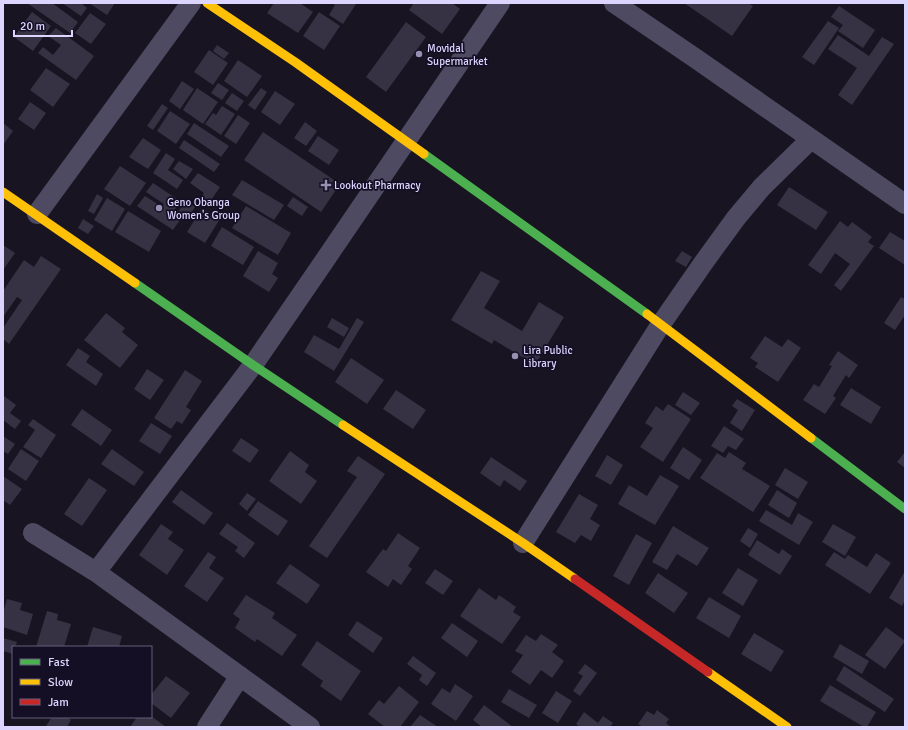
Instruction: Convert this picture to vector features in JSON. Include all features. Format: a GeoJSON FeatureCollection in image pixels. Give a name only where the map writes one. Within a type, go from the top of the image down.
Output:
{"type":"FeatureCollection","features":[{"type":"Feature","properties":{"kind":"street"},"geometry":{"type":"LineString","coordinates":[[37,214],[191,3]]}},
{"type":"Feature","properties":{"kind":"street"},"geometry":{"type":"LineString","coordinates":[[207,3],[295,62],[661,324],[905,509]]}},
{"type":"Feature","properties":{"kind":"street"},"geometry":{"type":"LineString","coordinates":[[96,572],[253,365],[500,3]]}},
{"type":"Feature","properties":{"kind":"street"},"geometry":{"type":"LineString","coordinates":[[614,3],[811,140],[902,197]]}},
{"type":"Feature","properties":{"kind":"street"},"geometry":{"type":"LineString","coordinates":[[523,543],[661,324],[704,262],[762,187],[789,159],[811,140]]}},
{"type":"Feature","properties":{"kind":"street"},"geometry":{"type":"LineString","coordinates":[[3,192],[37,214],[253,365],[523,543],[787,727]]}},
{"type":"Feature","properties":{"kind":"street"},"geometry":{"type":"LineString","coordinates":[[33,533],[96,572],[310,727]]}},
{"type":"Feature","properties":{"kind":"street"},"geometry":{"type":"LineString","coordinates":[[207,727],[240,676]]}},
{"type":"Feature","properties":{"kind":"building"},"geometry":{"type":"Polygon","coordinates":[[[27,3],[52,3],[78,22],[70,33],[27,3]]]}},
{"type":"Feature","properties":{"kind":"building"},"geometry":{"type":"Polygon","coordinates":[[[62,3],[81,3],[87,8],[81,16],[62,3]]]}},
{"type":"Feature","properties":{"kind":"building"},"geometry":{"type":"Polygon","coordinates":[[[89,3],[115,3],[107,15],[89,3]]]}},
{"type":"Feature","properties":{"kind":"building"},"geometry":{"type":"Polygon","coordinates":[[[274,3],[300,3],[313,12],[298,33],[267,13],[274,3]]]}},
{"type":"Feature","properties":{"kind":"building"},"geometry":{"type":"Polygon","coordinates":[[[332,3],[356,4],[343,24],[329,15],[335,5],[332,3]]]}},
{"type":"Feature","properties":{"kind":"building"},"geometry":{"type":"Polygon","coordinates":[[[414,3],[452,3],[460,9],[442,34],[409,10],[414,3]]]}},
{"type":"Feature","properties":{"kind":"building"},"geometry":{"type":"Polygon","coordinates":[[[684,3],[748,3],[753,6],[732,36],[684,3]]]}},
{"type":"Feature","properties":{"kind":"building"},"geometry":{"type":"Polygon","coordinates":[[[839,6],[875,30],[863,48],[838,31],[843,25],[831,17],[839,6]]]}},
{"type":"Feature","properties":{"kind":"building"},"geometry":{"type":"Polygon","coordinates":[[[32,12],[51,26],[33,51],[14,37],[32,12]]]}},
{"type":"Feature","properties":{"kind":"building"},"geometry":{"type":"Polygon","coordinates":[[[319,12],[340,26],[324,50],[303,36],[319,12]]]}},
{"type":"Feature","properties":{"kind":"building"},"geometry":{"type":"Polygon","coordinates":[[[90,13],[106,24],[91,44],[75,33],[90,13]]]}},
{"type":"Feature","properties":{"kind":"building"},"geometry":{"type":"Polygon","coordinates":[[[828,21],[839,28],[814,65],[802,57],[828,21]]]}},
{"type":"Feature","properties":{"kind":"building"},"geometry":{"type":"Polygon","coordinates":[[[406,22],[426,37],[386,92],[366,77],[406,22]]]}},
{"type":"Feature","properties":{"kind":"building"},"geometry":{"type":"Polygon","coordinates":[[[56,28],[94,56],[76,80],[38,53],[43,47],[53,55],[61,45],[48,36],[56,28]]]}},
{"type":"Feature","properties":{"kind":"building"},"geometry":{"type":"Polygon","coordinates":[[[838,35],[869,56],[882,37],[894,44],[852,105],[838,95],[857,68],[828,49],[838,35]]]}},
{"type":"Feature","properties":{"kind":"building"},"geometry":{"type":"Polygon","coordinates":[[[217,45],[229,53],[224,59],[213,51],[217,45]]]}},
{"type":"Feature","properties":{"kind":"building"},"geometry":{"type":"Polygon","coordinates":[[[209,50],[228,63],[213,85],[194,72],[209,50]]]}},
{"type":"Feature","properties":{"kind":"building"},"geometry":{"type":"Polygon","coordinates":[[[238,60],[262,76],[247,97],[224,81],[238,60]]]}},
{"type":"Feature","properties":{"kind":"building"},"geometry":{"type":"Polygon","coordinates":[[[46,68],[70,84],[53,107],[30,90],[46,68]]]}},
{"type":"Feature","properties":{"kind":"building"},"geometry":{"type":"Polygon","coordinates":[[[182,81],[194,89],[180,109],[169,101],[182,81]]]}},
{"type":"Feature","properties":{"kind":"building"},"geometry":{"type":"Polygon","coordinates":[[[218,83],[229,90],[222,100],[211,93],[218,83]]]}},
{"type":"Feature","properties":{"kind":"building"},"geometry":{"type":"Polygon","coordinates":[[[197,88],[218,102],[203,124],[183,110],[197,88]]]}},
{"type":"Feature","properties":{"kind":"building"},"geometry":{"type":"Polygon","coordinates":[[[261,88],[267,92],[255,110],[248,105],[261,88]]]}},
{"type":"Feature","properties":{"kind":"building"},"geometry":{"type":"Polygon","coordinates":[[[275,91],[295,104],[280,125],[261,112],[275,91]]]}},
{"type":"Feature","properties":{"kind":"building"},"geometry":{"type":"Polygon","coordinates":[[[232,93],[244,101],[237,111],[225,103],[232,93]]]}},
{"type":"Feature","properties":{"kind":"building"},"geometry":{"type":"Polygon","coordinates":[[[30,102],[46,113],[34,130],[18,119],[30,102]]]}},
{"type":"Feature","properties":{"kind":"building"},"geometry":{"type":"Polygon","coordinates":[[[162,104],[168,108],[153,130],[147,126],[162,104]]]}},
{"type":"Feature","properties":{"kind":"building"},"geometry":{"type":"Polygon","coordinates":[[[222,106],[235,114],[221,135],[205,124],[213,113],[216,115],[222,106]]]}},
{"type":"Feature","properties":{"kind":"building"},"geometry":{"type":"Polygon","coordinates":[[[170,111],[190,124],[176,144],[157,131],[170,111]]]}},
{"type":"Feature","properties":{"kind":"building"},"geometry":{"type":"Polygon","coordinates":[[[238,115],[250,123],[236,144],[224,136],[238,115]]]}},
{"type":"Feature","properties":{"kind":"building"},"geometry":{"type":"Polygon","coordinates":[[[305,122],[317,131],[306,146],[294,138],[305,122]]]}},
{"type":"Feature","properties":{"kind":"building"},"geometry":{"type":"Polygon","coordinates":[[[3,123],[13,131],[3,145],[3,123]]]}},
{"type":"Feature","properties":{"kind":"building"},"geometry":{"type":"Polygon","coordinates":[[[194,123],[229,146],[221,157],[187,134],[194,123]]]}},
{"type":"Feature","properties":{"kind":"building"},"geometry":{"type":"Polygon","coordinates":[[[263,132],[340,184],[321,212],[244,160],[263,132]]]}},
{"type":"Feature","properties":{"kind":"building"},"geometry":{"type":"Polygon","coordinates":[[[318,136],[339,150],[329,165],[308,151],[318,136]]]}},
{"type":"Feature","properties":{"kind":"building"},"geometry":{"type":"Polygon","coordinates":[[[143,138],[161,150],[148,169],[129,157],[143,138]]]}},
{"type":"Feature","properties":{"kind":"building"},"geometry":{"type":"Polygon","coordinates":[[[184,140],[220,164],[214,172],[179,148],[184,140]]]}},
{"type":"Feature","properties":{"kind":"building"},"geometry":{"type":"Polygon","coordinates":[[[166,153],[175,159],[168,170],[183,180],[177,189],[153,173],[166,153]]]}},
{"type":"Feature","properties":{"kind":"building"},"geometry":{"type":"Polygon","coordinates":[[[179,161],[193,169],[186,179],[173,169],[179,161]]]}},
{"type":"Feature","properties":{"kind":"building"},"geometry":{"type":"Polygon","coordinates":[[[120,166],[146,183],[130,206],[104,189],[120,166]]]}},
{"type":"Feature","properties":{"kind":"building"},"geometry":{"type":"Polygon","coordinates":[[[198,173],[220,187],[207,206],[199,200],[204,193],[190,183],[198,173]]]}},
{"type":"Feature","properties":{"kind":"building"},"geometry":{"type":"Polygon","coordinates":[[[242,180],[284,205],[274,220],[232,195],[242,180]]]}},
{"type":"Feature","properties":{"kind":"building"},"geometry":{"type":"Polygon","coordinates":[[[153,183],[180,201],[172,214],[180,220],[173,230],[137,206],[145,196],[162,207],[164,204],[146,192],[153,183]]]}},
{"type":"Feature","properties":{"kind":"building"},"geometry":{"type":"Polygon","coordinates":[[[789,187],[828,212],[816,230],[777,205],[789,187]]]}},
{"type":"Feature","properties":{"kind":"building"},"geometry":{"type":"Polygon","coordinates":[[[97,194],[103,198],[94,214],[88,211],[97,194]]]}},
{"type":"Feature","properties":{"kind":"building"},"geometry":{"type":"Polygon","coordinates":[[[293,197],[308,207],[302,216],[287,206],[293,197]]]}},
{"type":"Feature","properties":{"kind":"building"},"geometry":{"type":"Polygon","coordinates":[[[107,198],[125,209],[112,231],[94,220],[107,198]]]}},
{"type":"Feature","properties":{"kind":"building"},"geometry":{"type":"Polygon","coordinates":[[[186,201],[195,207],[187,220],[177,213],[186,201]]]}},
{"type":"Feature","properties":{"kind":"building"},"geometry":{"type":"Polygon","coordinates":[[[246,206],[291,233],[278,255],[232,228],[246,206]]]}},
{"type":"Feature","properties":{"kind":"building"},"geometry":{"type":"Polygon","coordinates":[[[202,208],[220,219],[205,243],[187,232],[202,208]]]}},
{"type":"Feature","properties":{"kind":"building"},"geometry":{"type":"Polygon","coordinates":[[[128,211],[161,231],[149,252],[115,232],[128,211]]]}},
{"type":"Feature","properties":{"kind":"building"},"geometry":{"type":"Polygon","coordinates":[[[83,219],[94,226],[88,234],[78,228],[83,219]]]}},
{"type":"Feature","properties":{"kind":"building"},"geometry":{"type":"Polygon","coordinates":[[[840,221],[848,227],[852,222],[872,237],[868,242],[874,246],[841,291],[834,285],[850,264],[835,253],[821,274],[808,265],[840,221]]]}},
{"type":"Feature","properties":{"kind":"building"},"geometry":{"type":"Polygon","coordinates":[[[222,227],[254,247],[243,265],[211,246],[222,227]]]}},
{"type":"Feature","properties":{"kind":"building"},"geometry":{"type":"Polygon","coordinates":[[[890,232],[905,241],[905,265],[879,248],[890,232]]]}},
{"type":"Feature","properties":{"kind":"building"},"geometry":{"type":"Polygon","coordinates":[[[3,245],[15,253],[3,270],[3,245]]]}},
{"type":"Feature","properties":{"kind":"building"},"geometry":{"type":"Polygon","coordinates":[[[258,251],[278,263],[272,274],[278,278],[269,292],[243,276],[258,251]]]}},
{"type":"Feature","properties":{"kind":"building"},"geometry":{"type":"Polygon","coordinates":[[[682,251],[692,257],[686,267],[675,261],[682,251]]]}},
{"type":"Feature","properties":{"kind":"building"},"geometry":{"type":"Polygon","coordinates":[[[41,256],[61,269],[9,344],[3,339],[3,328],[22,300],[17,297],[3,317],[3,291],[24,260],[34,267],[41,256]]]}},
{"type":"Feature","properties":{"kind":"building"},"geometry":{"type":"Polygon","coordinates":[[[481,271],[500,281],[484,308],[522,331],[539,302],[564,317],[535,365],[494,340],[492,344],[451,320],[481,271]]]}},
{"type":"Feature","properties":{"kind":"building"},"geometry":{"type":"Polygon","coordinates":[[[901,297],[905,299],[905,315],[895,330],[884,323],[901,297]]]}},
{"type":"Feature","properties":{"kind":"building"},"geometry":{"type":"Polygon","coordinates":[[[106,313],[125,328],[122,332],[138,345],[120,368],[84,340],[106,313]]]}},
{"type":"Feature","properties":{"kind":"building"},"geometry":{"type":"Polygon","coordinates":[[[332,318],[349,328],[344,337],[327,327],[332,318]]]}},
{"type":"Feature","properties":{"kind":"building"},"geometry":{"type":"Polygon","coordinates":[[[357,318],[364,322],[334,371],[304,352],[314,335],[339,349],[357,318]]]}},
{"type":"Feature","properties":{"kind":"building"},"geometry":{"type":"Polygon","coordinates":[[[765,336],[782,347],[788,339],[801,348],[778,382],[755,367],[758,363],[750,358],[765,336]]]}},
{"type":"Feature","properties":{"kind":"building"},"geometry":{"type":"Polygon","coordinates":[[[78,348],[90,356],[86,362],[103,374],[96,386],[66,365],[78,348]]]}},
{"type":"Feature","properties":{"kind":"building"},"geometry":{"type":"Polygon","coordinates":[[[838,351],[858,365],[849,378],[846,375],[833,396],[836,398],[825,414],[803,400],[814,384],[819,387],[832,366],[829,365],[838,351]]]}},
{"type":"Feature","properties":{"kind":"building"},"geometry":{"type":"Polygon","coordinates":[[[351,358],[384,380],[367,404],[335,382],[351,358]]]}},
{"type":"Feature","properties":{"kind":"building"},"geometry":{"type":"Polygon","coordinates":[[[147,369],[164,380],[150,400],[134,389],[147,369]]]}},
{"type":"Feature","properties":{"kind":"building"},"geometry":{"type":"Polygon","coordinates":[[[185,370],[202,381],[186,407],[191,410],[182,424],[177,421],[171,429],[154,418],[185,370]]]}},
{"type":"Feature","properties":{"kind":"building"},"geometry":{"type":"Polygon","coordinates":[[[851,388],[881,407],[871,424],[840,405],[851,388]]]}},
{"type":"Feature","properties":{"kind":"building"},"geometry":{"type":"Polygon","coordinates":[[[396,390],[426,410],[413,429],[383,409],[396,390]]]}},
{"type":"Feature","properties":{"kind":"building"},"geometry":{"type":"Polygon","coordinates":[[[683,392],[700,403],[691,415],[675,405],[683,392]]]}},
{"type":"Feature","properties":{"kind":"building"},"geometry":{"type":"Polygon","coordinates":[[[4,396],[16,405],[10,413],[21,421],[15,429],[3,420],[4,396]]]}},
{"type":"Feature","properties":{"kind":"building"},"geometry":{"type":"Polygon","coordinates":[[[737,399],[755,410],[742,431],[730,423],[738,410],[732,406],[737,399]]]}},
{"type":"Feature","properties":{"kind":"building"},"geometry":{"type":"Polygon","coordinates":[[[668,404],[691,419],[663,462],[640,447],[653,428],[645,423],[656,406],[663,411],[668,404]]]}},
{"type":"Feature","properties":{"kind":"building"},"geometry":{"type":"Polygon","coordinates":[[[82,409],[112,430],[101,446],[71,425],[82,409]]]}},
{"type":"Feature","properties":{"kind":"building"},"geometry":{"type":"Polygon","coordinates":[[[33,419],[56,435],[41,458],[23,447],[35,430],[28,425],[33,419]]]}},
{"type":"Feature","properties":{"kind":"building"},"geometry":{"type":"Polygon","coordinates":[[[151,423],[172,436],[160,454],[139,441],[151,423]]]}},
{"type":"Feature","properties":{"kind":"building"},"geometry":{"type":"Polygon","coordinates":[[[724,426],[744,439],[736,450],[728,446],[723,453],[711,446],[724,426]]]}},
{"type":"Feature","properties":{"kind":"building"},"geometry":{"type":"Polygon","coordinates":[[[3,436],[15,444],[8,454],[3,451],[3,436]]]}},
{"type":"Feature","properties":{"kind":"building"},"geometry":{"type":"Polygon","coordinates":[[[241,438],[259,450],[250,463],[232,451],[241,438]]]}},
{"type":"Feature","properties":{"kind":"building"},"geometry":{"type":"Polygon","coordinates":[[[683,447],[702,460],[689,480],[670,468],[683,447]]]}},
{"type":"Feature","properties":{"kind":"building"},"geometry":{"type":"Polygon","coordinates":[[[21,449],[39,461],[26,481],[8,469],[21,449]]]}},
{"type":"Feature","properties":{"kind":"building"},"geometry":{"type":"Polygon","coordinates":[[[112,449],[144,472],[134,486],[101,464],[112,449]]]}},
{"type":"Feature","properties":{"kind":"building"},"geometry":{"type":"Polygon","coordinates":[[[290,451],[309,465],[305,472],[317,481],[301,504],[269,481],[290,451]]]}},
{"type":"Feature","properties":{"kind":"building"},"geometry":{"type":"Polygon","coordinates":[[[729,452],[746,463],[742,469],[770,486],[753,512],[700,478],[717,453],[725,458],[729,452]]]}},
{"type":"Feature","properties":{"kind":"building"},"geometry":{"type":"Polygon","coordinates":[[[905,452],[905,468],[897,462],[905,452]]]}},
{"type":"Feature","properties":{"kind":"building"},"geometry":{"type":"Polygon","coordinates":[[[607,455],[623,465],[611,485],[595,476],[607,455]]]}},
{"type":"Feature","properties":{"kind":"building"},"geometry":{"type":"Polygon","coordinates":[[[358,456],[385,474],[327,558],[309,546],[357,477],[347,471],[358,456]]]}},
{"type":"Feature","properties":{"kind":"building"},"geometry":{"type":"Polygon","coordinates":[[[491,457],[527,481],[520,491],[504,480],[500,487],[480,473],[491,457]]]}},
{"type":"Feature","properties":{"kind":"building"},"geometry":{"type":"Polygon","coordinates":[[[785,468],[808,482],[798,499],[775,485],[785,468]]]}},
{"type":"Feature","properties":{"kind":"building"},"geometry":{"type":"Polygon","coordinates":[[[660,475],[679,486],[655,525],[618,504],[629,485],[647,496],[660,475]]]}},
{"type":"Feature","properties":{"kind":"building"},"geometry":{"type":"Polygon","coordinates":[[[3,476],[22,489],[10,505],[3,500],[3,476]]]}},
{"type":"Feature","properties":{"kind":"building"},"geometry":{"type":"Polygon","coordinates":[[[89,478],[107,490],[82,526],[64,514],[89,478]]]}},
{"type":"Feature","properties":{"kind":"building"},"geometry":{"type":"Polygon","coordinates":[[[181,490],[213,513],[204,525],[172,502],[181,490]]]}},
{"type":"Feature","properties":{"kind":"building"},"geometry":{"type":"Polygon","coordinates":[[[777,490],[797,503],[789,518],[768,505],[777,490]]]}},
{"type":"Feature","properties":{"kind":"building"},"geometry":{"type":"Polygon","coordinates":[[[247,493],[256,499],[247,511],[239,504],[247,493]]]}},
{"type":"Feature","properties":{"kind":"building"},"geometry":{"type":"Polygon","coordinates":[[[579,494],[598,505],[590,519],[600,525],[591,541],[581,535],[575,543],[556,532],[579,494]]]}},
{"type":"Feature","properties":{"kind":"building"},"geometry":{"type":"Polygon","coordinates":[[[258,501],[288,521],[278,536],[248,515],[258,501]]]}},
{"type":"Feature","properties":{"kind":"building"},"geometry":{"type":"Polygon","coordinates":[[[766,510],[792,525],[798,513],[813,522],[799,545],[759,521],[766,510]]]}},
{"type":"Feature","properties":{"kind":"building"},"geometry":{"type":"Polygon","coordinates":[[[227,523],[255,543],[244,558],[235,551],[238,547],[219,534],[227,523]]]}},
{"type":"Feature","properties":{"kind":"building"},"geometry":{"type":"Polygon","coordinates":[[[161,524],[173,532],[168,539],[184,550],[167,575],[139,555],[161,524]]]}},
{"type":"Feature","properties":{"kind":"building"},"geometry":{"type":"Polygon","coordinates":[[[833,524],[856,537],[845,556],[822,542],[833,524]]]}},
{"type":"Feature","properties":{"kind":"building"},"geometry":{"type":"Polygon","coordinates":[[[673,526],[709,548],[697,566],[677,554],[667,570],[652,562],[673,526]]]}},
{"type":"Feature","properties":{"kind":"building"},"geometry":{"type":"Polygon","coordinates":[[[748,528],[758,534],[750,548],[740,541],[748,528]]]}},
{"type":"Feature","properties":{"kind":"building"},"geometry":{"type":"Polygon","coordinates":[[[398,533],[420,548],[408,566],[412,569],[401,585],[393,579],[388,587],[366,572],[383,549],[386,551],[398,533]]]}},
{"type":"Feature","properties":{"kind":"building"},"geometry":{"type":"Polygon","coordinates":[[[636,534],[652,543],[629,585],[613,576],[636,534]]]}},
{"type":"Feature","properties":{"kind":"building"},"geometry":{"type":"Polygon","coordinates":[[[757,540],[779,554],[782,549],[792,556],[780,575],[748,555],[757,540]]]}},
{"type":"Feature","properties":{"kind":"building"},"geometry":{"type":"Polygon","coordinates":[[[208,552],[216,557],[209,568],[224,578],[207,602],[184,586],[208,552]]]}},
{"type":"Feature","properties":{"kind":"building"},"geometry":{"type":"Polygon","coordinates":[[[834,552],[845,559],[848,555],[867,567],[876,553],[891,563],[870,594],[825,565],[834,552]]]}},
{"type":"Feature","properties":{"kind":"building"},"geometry":{"type":"Polygon","coordinates":[[[290,564],[320,585],[307,604],[276,583],[290,564]]]}},
{"type":"Feature","properties":{"kind":"building"},"geometry":{"type":"Polygon","coordinates":[[[738,568],[758,580],[743,606],[722,593],[738,568]]]}},
{"type":"Feature","properties":{"kind":"building"},"geometry":{"type":"Polygon","coordinates":[[[435,569],[453,581],[443,595],[425,583],[435,569]]]}},
{"type":"Feature","properties":{"kind":"building"},"geometry":{"type":"Polygon","coordinates":[[[905,571],[905,600],[902,606],[889,598],[905,571]]]}},
{"type":"Feature","properties":{"kind":"building"},"geometry":{"type":"Polygon","coordinates":[[[658,573],[688,593],[674,613],[645,593],[658,573]]]}},
{"type":"Feature","properties":{"kind":"building"},"geometry":{"type":"Polygon","coordinates":[[[479,588],[496,600],[499,595],[516,607],[513,612],[521,617],[502,644],[460,616],[479,588]]]}},
{"type":"Feature","properties":{"kind":"building"},"geometry":{"type":"Polygon","coordinates":[[[246,595],[275,613],[272,618],[297,635],[282,656],[257,639],[255,642],[235,628],[240,619],[233,614],[246,595]]]}},
{"type":"Feature","properties":{"kind":"building"},"geometry":{"type":"Polygon","coordinates":[[[709,597],[741,616],[729,638],[696,618],[709,597]]]}},
{"type":"Feature","properties":{"kind":"building"},"geometry":{"type":"Polygon","coordinates":[[[7,599],[22,603],[20,610],[33,614],[27,635],[3,627],[3,613],[7,599]]]}},
{"type":"Feature","properties":{"kind":"building"},"geometry":{"type":"Polygon","coordinates":[[[47,611],[58,614],[57,620],[71,624],[64,646],[36,646],[47,611]]]}},
{"type":"Feature","properties":{"kind":"building"},"geometry":{"type":"Polygon","coordinates":[[[357,621],[383,638],[373,653],[348,635],[357,621]]]}},
{"type":"Feature","properties":{"kind":"building"},"geometry":{"type":"Polygon","coordinates":[[[452,623],[478,641],[467,657],[441,638],[452,623]]]}},
{"type":"Feature","properties":{"kind":"building"},"geometry":{"type":"Polygon","coordinates":[[[93,627],[122,636],[119,646],[87,646],[93,627]]]}},
{"type":"Feature","properties":{"kind":"building"},"geometry":{"type":"Polygon","coordinates":[[[886,627],[905,641],[885,669],[865,655],[886,627]]]}},
{"type":"Feature","properties":{"kind":"building"},"geometry":{"type":"Polygon","coordinates":[[[754,633],[784,651],[771,672],[741,654],[754,633]]]}},
{"type":"Feature","properties":{"kind":"building"},"geometry":{"type":"Polygon","coordinates":[[[541,634],[558,645],[552,652],[564,661],[552,678],[541,670],[530,685],[511,672],[523,655],[515,651],[526,635],[536,641],[541,634]]]}},
{"type":"Feature","properties":{"kind":"building"},"geometry":{"type":"Polygon","coordinates":[[[3,638],[17,642],[15,646],[12,646],[12,654],[3,651],[3,638]]]}},
{"type":"Feature","properties":{"kind":"building"},"geometry":{"type":"Polygon","coordinates":[[[317,641],[361,671],[341,701],[320,686],[323,681],[301,665],[317,641]]]}},
{"type":"Feature","properties":{"kind":"building"},"geometry":{"type":"Polygon","coordinates":[[[840,644],[869,661],[862,674],[833,657],[840,644]]]}},
{"type":"Feature","properties":{"kind":"building"},"geometry":{"type":"Polygon","coordinates":[[[413,656],[436,673],[427,686],[419,680],[422,675],[407,664],[413,656]]]}},
{"type":"Feature","properties":{"kind":"building"},"geometry":{"type":"Polygon","coordinates":[[[585,664],[597,673],[580,696],[573,691],[583,676],[578,673],[585,664]]]}},
{"type":"Feature","properties":{"kind":"building"},"geometry":{"type":"Polygon","coordinates":[[[844,666],[894,699],[885,712],[836,680],[844,666]]]}},
{"type":"Feature","properties":{"kind":"building"},"geometry":{"type":"Polygon","coordinates":[[[166,676],[190,693],[171,718],[152,704],[152,694],[166,676]]]}},
{"type":"Feature","properties":{"kind":"building"},"geometry":{"type":"Polygon","coordinates":[[[455,684],[473,696],[456,721],[431,704],[442,688],[450,693],[455,684]]]}},
{"type":"Feature","properties":{"kind":"building"},"geometry":{"type":"Polygon","coordinates":[[[830,685],[876,712],[867,727],[864,727],[820,701],[830,685]]]}},
{"type":"Feature","properties":{"kind":"building"},"geometry":{"type":"Polygon","coordinates":[[[399,686],[419,702],[400,727],[385,727],[368,714],[379,700],[384,704],[399,686]]]}},
{"type":"Feature","properties":{"kind":"building"},"geometry":{"type":"Polygon","coordinates":[[[509,689],[537,705],[529,718],[501,702],[509,689]]]}},
{"type":"Feature","properties":{"kind":"building"},"geometry":{"type":"Polygon","coordinates":[[[556,691],[572,701],[558,723],[542,713],[556,691]]]}},
{"type":"Feature","properties":{"kind":"building"},"geometry":{"type":"Polygon","coordinates":[[[484,705],[513,727],[482,727],[473,720],[484,705]]]}},
{"type":"Feature","properties":{"kind":"building"},"geometry":{"type":"Polygon","coordinates":[[[657,710],[669,719],[666,723],[671,727],[643,727],[638,724],[647,711],[654,715],[657,710]]]}},
{"type":"Feature","properties":{"kind":"building"},"geometry":{"type":"Polygon","coordinates":[[[584,712],[598,723],[603,716],[613,723],[610,727],[580,727],[576,724],[584,712]]]}},
{"type":"Feature","properties":{"kind":"building"},"geometry":{"type":"Polygon","coordinates":[[[420,715],[438,727],[410,727],[420,715]]]}},
{"type":"Feature","properties":{"kind":"building"},"geometry":{"type":"Polygon","coordinates":[[[152,717],[166,727],[130,727],[136,718],[152,718],[152,717]]]}},
{"type":"Feature","properties":{"kind":"building"},"geometry":{"type":"Polygon","coordinates":[[[51,718],[68,718],[71,720],[67,727],[46,726],[51,718]]]}},
{"type":"Feature","properties":{"kind":"traffic: fast"},"geometry":{"type":"LineString","coordinates":[[424,154],[647,314]]}},
{"type":"Feature","properties":{"kind":"traffic: fast"},"geometry":{"type":"LineString","coordinates":[[135,283],[343,425]]}},
{"type":"Feature","properties":{"kind":"traffic: fast"},"geometry":{"type":"LineString","coordinates":[[811,438],[905,509]]}},
{"type":"Feature","properties":{"kind":"traffic: slow"},"geometry":{"type":"LineString","coordinates":[[207,3],[295,62],[424,154]]}},
{"type":"Feature","properties":{"kind":"traffic: slow"},"geometry":{"type":"LineString","coordinates":[[3,192],[135,283]]}},
{"type":"Feature","properties":{"kind":"traffic: slow"},"geometry":{"type":"LineString","coordinates":[[647,314],[811,438]]}},
{"type":"Feature","properties":{"kind":"traffic: slow"},"geometry":{"type":"LineString","coordinates":[[343,425],[523,543],[575,579]]}},
{"type":"Feature","properties":{"kind":"traffic: slow"},"geometry":{"type":"LineString","coordinates":[[708,672],[787,727]]}},
{"type":"Feature","properties":{"kind":"traffic: jam"},"geometry":{"type":"LineString","coordinates":[[575,579],[708,672]]}},
{"type":"Feature","properties":{"kind":"place","name":"Movidal Supermarket"},"geometry":{"type":"Point","coordinates":[419,54]}},
{"type":"Feature","properties":{"kind":"place","name":"Lookout Pharmacy"},"geometry":{"type":"Point","coordinates":[326,185]}},
{"type":"Feature","properties":{"kind":"place","name":"Geno Obanga Women's Group"},"geometry":{"type":"Point","coordinates":[159,208]}},
{"type":"Feature","properties":{"kind":"place","name":"Lira Public Library"},"geometry":{"type":"Point","coordinates":[515,356]}}]}
